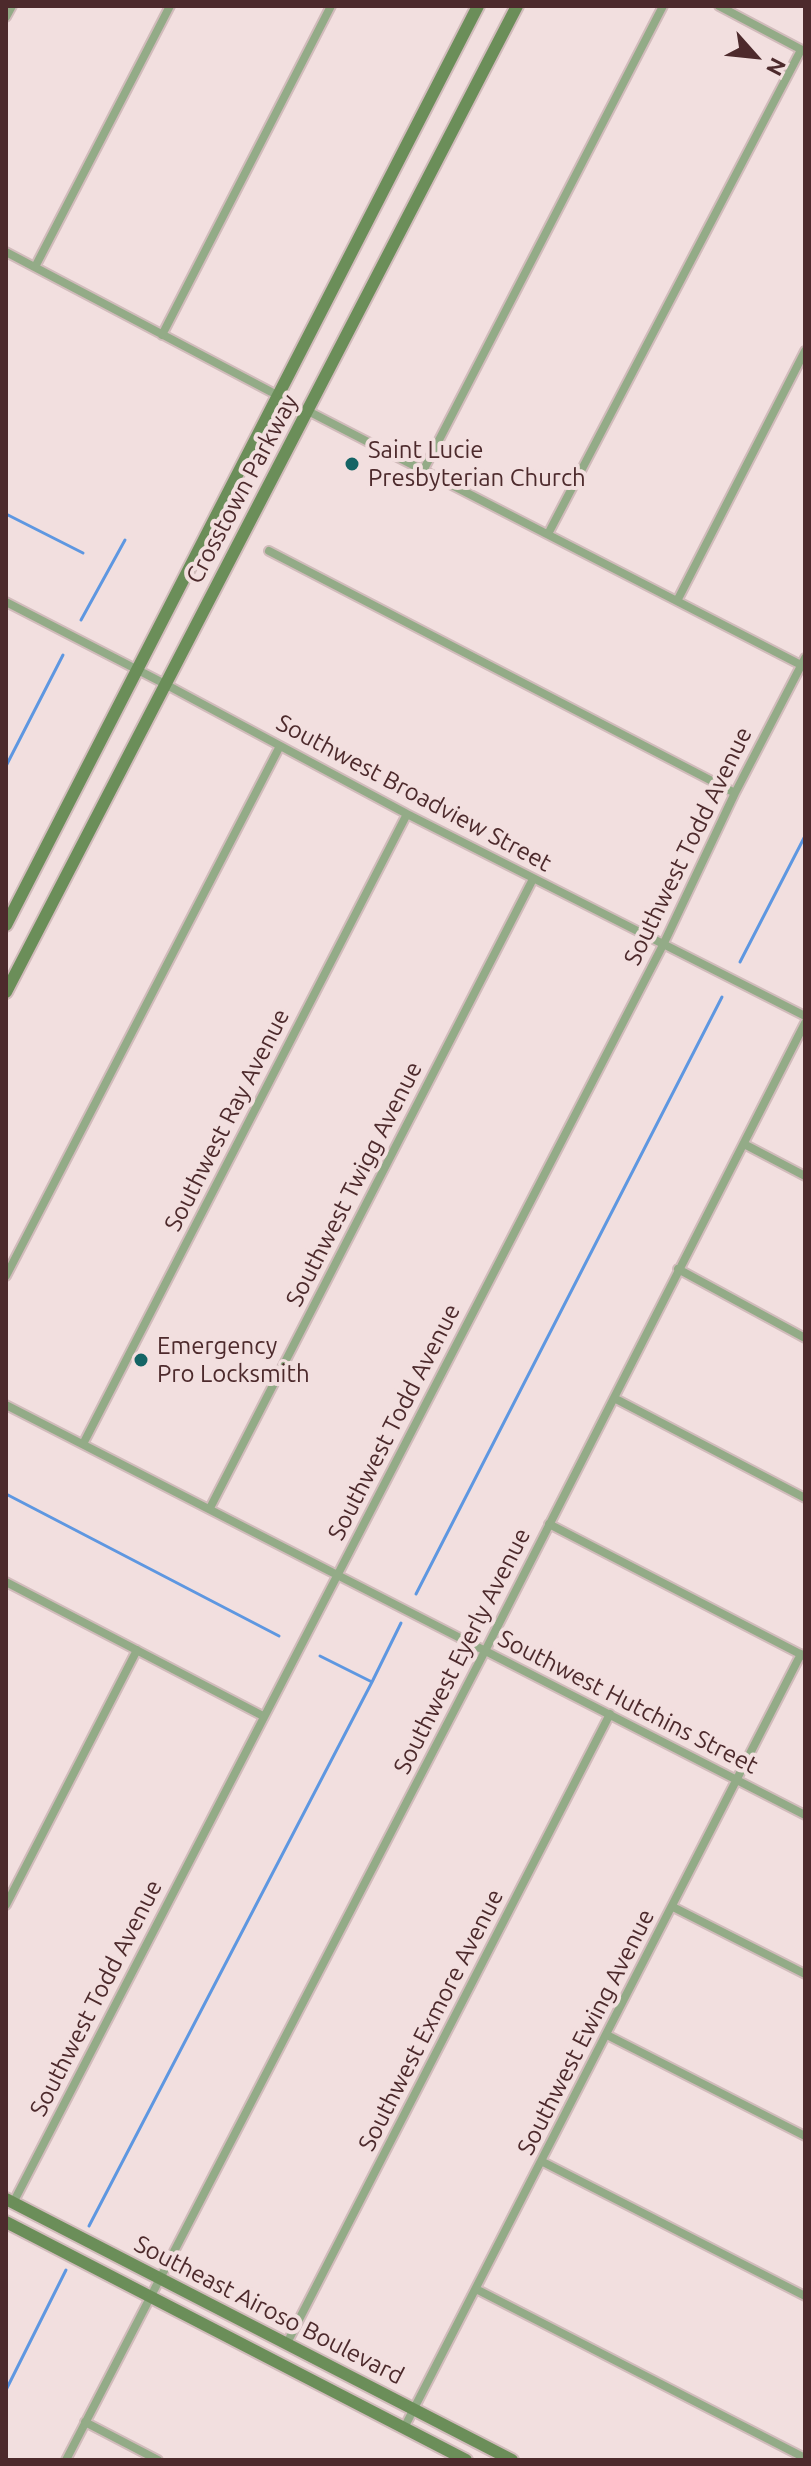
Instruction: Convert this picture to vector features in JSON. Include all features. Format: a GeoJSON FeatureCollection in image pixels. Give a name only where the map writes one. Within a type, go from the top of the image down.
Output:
{"type":"FeatureCollection","features":[{"type":"Feature","properties":{"kind":"main road","name":"Crosstown Parkway"},"geometry":{"type":"LineString","coordinates":[[6,925],[478,6]]}},
{"type":"Feature","properties":{"kind":"main road","name":"Crosstown Parkway"},"geometry":{"type":"LineString","coordinates":[[6,992],[517,6]]}},
{"type":"Feature","properties":{"kind":"main road","name":"Southeast Airoso Boulevard"},"geometry":{"type":"LineString","coordinates":[[10,2201],[512,2460]]}},
{"type":"Feature","properties":{"kind":"main road","name":"Southeast Airoso Boulevard"},"geometry":{"type":"LineString","coordinates":[[6,2222],[466,2460]]}},
{"type":"Feature","properties":{"kind":"street"},"geometry":{"type":"LineString","coordinates":[[6,17],[12,6]]}},
{"type":"Feature","properties":{"kind":"street"},"geometry":{"type":"LineString","coordinates":[[35,267],[170,6]]}},
{"type":"Feature","properties":{"kind":"street"},"geometry":{"type":"LineString","coordinates":[[162,335],[331,6]]}},
{"type":"Feature","properties":{"kind":"street"},"geometry":{"type":"LineString","coordinates":[[423,471],[663,6]]}},
{"type":"Feature","properties":{"kind":"street"},"geometry":{"type":"LineString","coordinates":[[548,534],[803,51],[719,6]]}},
{"type":"Feature","properties":{"kind":"street"},"geometry":{"type":"LineString","coordinates":[[6,252],[277,395]]}},
{"type":"Feature","properties":{"kind":"street"},"geometry":{"type":"LineString","coordinates":[[677,601],[805,351]]}},
{"type":"Feature","properties":{"kind":"street"},"geometry":{"type":"LineString","coordinates":[[308,411],[677,601],[803,662]]}},
{"type":"Feature","properties":{"kind":"street"},"geometry":{"type":"LineString","coordinates":[[269,551],[735,793]]}},
{"type":"Feature","properties":{"kind":"street","name":"Southwest Broadview Street"},"geometry":{"type":"LineString","coordinates":[[6,602],[138,669],[407,814],[805,1016]]}},
{"type":"Feature","properties":{"kind":"street","name":"Southwest Todd Avenue"},"geometry":{"type":"LineString","coordinates":[[10,2201],[663,945],[735,793],[803,662]]}},
{"type":"Feature","properties":{"kind":"street"},"geometry":{"type":"LineString","coordinates":[[6,1276],[280,746]]}},
{"type":"Feature","properties":{"kind":"street","name":"Southwest Ray Avenue"},"geometry":{"type":"LineString","coordinates":[[83,1444],[407,814]]}},
{"type":"Feature","properties":{"kind":"street","name":"Southwest Twigg Avenue"},"geometry":{"type":"LineString","coordinates":[[210,1508],[533,879]]}},
{"type":"Feature","properties":{"kind":"street","name":"Southwest Eyerly Avenue"},"geometry":{"type":"LineString","coordinates":[[66,2460],[485,1651],[805,1023]]}},
{"type":"Feature","properties":{"kind":"street"},"geometry":{"type":"LineString","coordinates":[[744,1144],[805,1176]]}},
{"type":"Feature","properties":{"kind":"street"},"geometry":{"type":"LineString","coordinates":[[678,1269],[805,1338]]}},
{"type":"Feature","properties":{"kind":"street"},"geometry":{"type":"LineString","coordinates":[[614,1398],[805,1498]]}},
{"type":"Feature","properties":{"kind":"street","name":"Southwest Hutchins Street"},"geometry":{"type":"LineString","coordinates":[[6,1405],[805,1815]]}},
{"type":"Feature","properties":{"kind":"street"},"geometry":{"type":"LineString","coordinates":[[549,1524],[803,1655]]}},
{"type":"Feature","properties":{"kind":"street"},"geometry":{"type":"LineString","coordinates":[[6,1595],[9,1584],[263,1716]]}},
{"type":"Feature","properties":{"kind":"street"},"geometry":{"type":"LineString","coordinates":[[6,1905],[137,1650]]}},
{"type":"Feature","properties":{"kind":"street","name":"Southwest Ewing Avenue"},"geometry":{"type":"LineString","coordinates":[[404,2428],[803,1655]]}},
{"type":"Feature","properties":{"kind":"street","name":"Southwest Exmore Avenue"},"geometry":{"type":"LineString","coordinates":[[287,2343],[610,1714]]}},
{"type":"Feature","properties":{"kind":"street"},"geometry":{"type":"LineString","coordinates":[[673,1907],[805,1974]]}},
{"type":"Feature","properties":{"kind":"street"},"geometry":{"type":"LineString","coordinates":[[607,2035],[805,2136]]}},
{"type":"Feature","properties":{"kind":"street"},"geometry":{"type":"LineString","coordinates":[[541,2161],[805,2296]]}},
{"type":"Feature","properties":{"kind":"street"},"geometry":{"type":"LineString","coordinates":[[476,2289],[805,2458]]}},
{"type":"Feature","properties":{"kind":"street"},"geometry":{"type":"LineString","coordinates":[[85,2422],[158,2460]]}},
{"type":"Feature","properties":{"kind":"waterway"},"geometry":{"type":"LineString","coordinates":[[6,514],[83,553]]}},
{"type":"Feature","properties":{"kind":"waterway"},"geometry":{"type":"LineString","coordinates":[[81,620],[125,540]]}},
{"type":"Feature","properties":{"kind":"waterway"},"geometry":{"type":"LineString","coordinates":[[6,766],[63,655]]}},
{"type":"Feature","properties":{"kind":"waterway"},"geometry":{"type":"LineString","coordinates":[[740,962],[805,836]]}},
{"type":"Feature","properties":{"kind":"waterway"},"geometry":{"type":"LineString","coordinates":[[416,1594],[722,997]]}},
{"type":"Feature","properties":{"kind":"waterway"},"geometry":{"type":"LineString","coordinates":[[6,1494],[279,1636]]}},
{"type":"Feature","properties":{"kind":"waterway"},"geometry":{"type":"LineString","coordinates":[[89,2226],[401,1623]]}},
{"type":"Feature","properties":{"kind":"waterway"},"geometry":{"type":"LineString","coordinates":[[320,1656],[372,1682]]}},
{"type":"Feature","properties":{"kind":"waterway"},"geometry":{"type":"LineString","coordinates":[[6,2390],[66,2270]]}},
{"type":"Feature","properties":{"kind":"place","name":"Saint Lucie Presbyterian Church"},"geometry":{"type":"Point","coordinates":[352,464]}},
{"type":"Feature","properties":{"kind":"place","name":"Emergency Pro Locksmith"},"geometry":{"type":"Point","coordinates":[141,1360]}}]}
